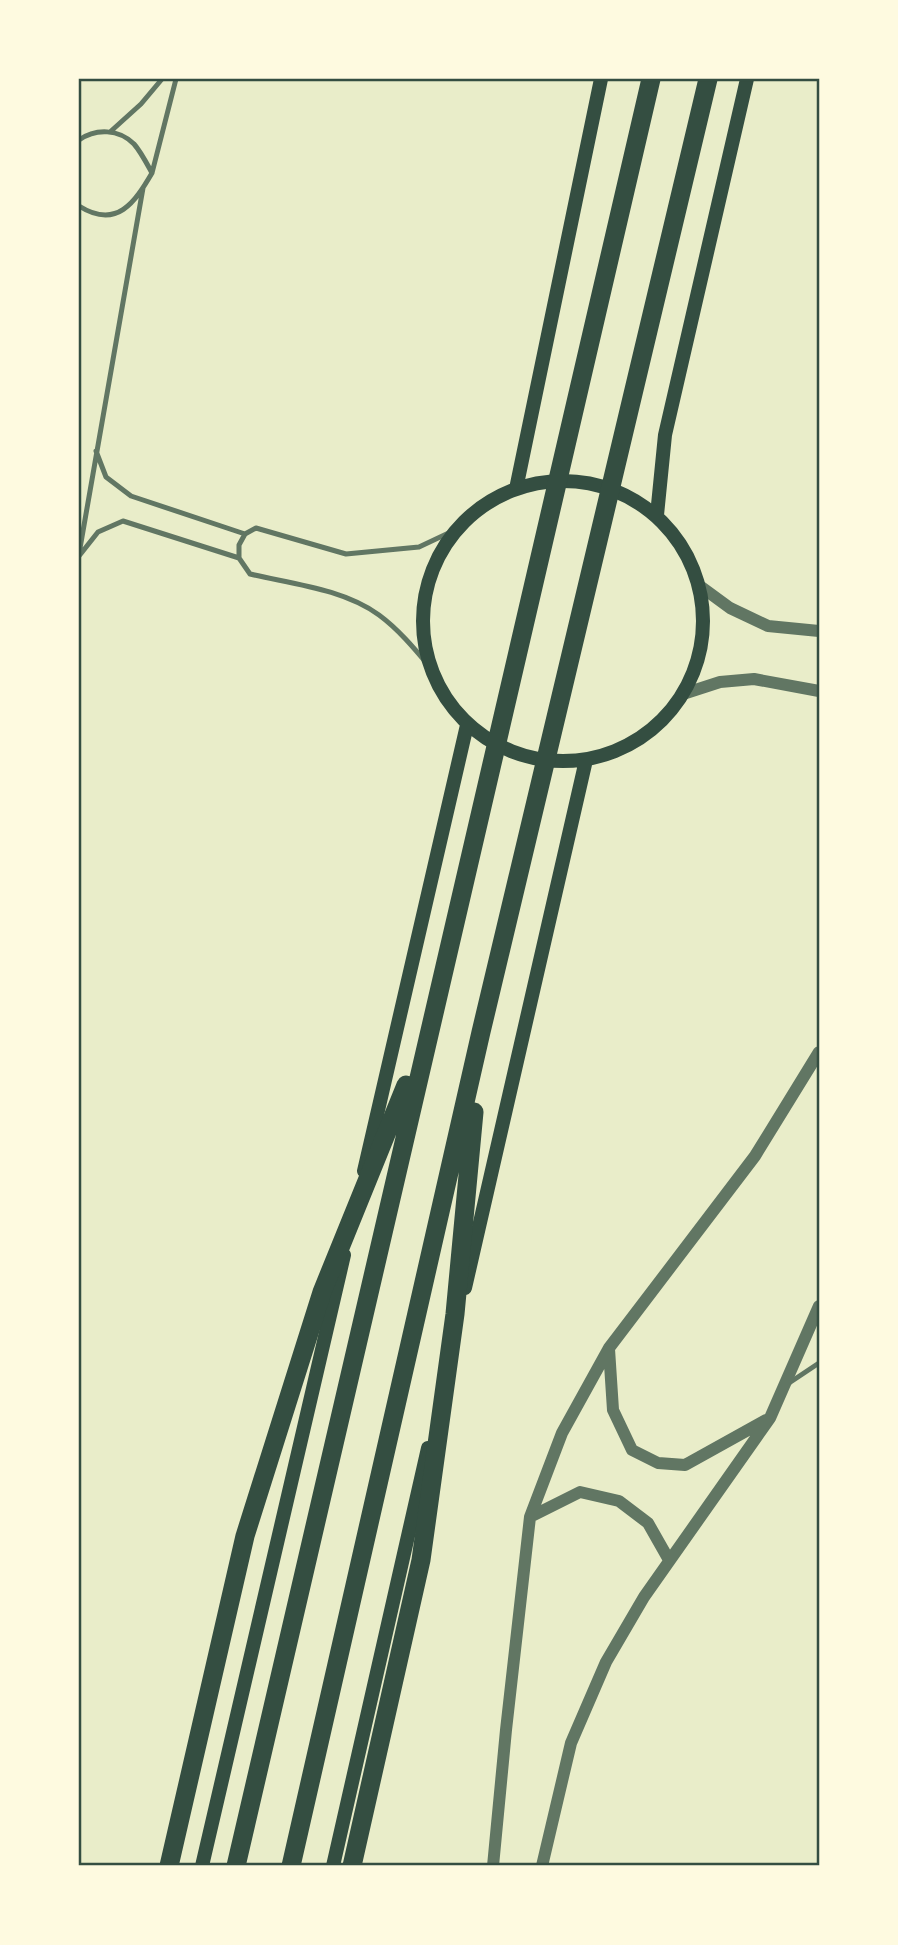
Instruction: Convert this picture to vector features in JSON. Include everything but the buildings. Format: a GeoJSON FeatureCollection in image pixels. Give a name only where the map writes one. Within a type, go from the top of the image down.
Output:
{"type":"FeatureCollection","features":[{"type":"Feature","properties":{"kind":"highway"},"geometry":{"type":"LineString","coordinates":[[236,1866],[651,79]]}},
{"type":"Feature","properties":{"kind":"highway"},"geometry":{"type":"LineString","coordinates":[[291,1866],[481,1032],[708,79]]}},
{"type":"Feature","properties":{"kind":"highway"},"geometry":{"type":"LineString","coordinates":[[169,1866],[245,1536],[322,1292],[429,1029]]}},
{"type":"Feature","properties":{"kind":"highway"},"geometry":{"type":"LineString","coordinates":[[352,1866],[421,1560],[455,1314],[481,1032]]}},
{"type":"Feature","properties":{"kind":"main road"},"geometry":{"type":"LineString","coordinates":[[516,489],[601,79]]}},
{"type":"Feature","properties":{"kind":"main road"},"geometry":{"type":"LineString","coordinates":[[657,516],[665,435],[747,79]]}},
{"type":"Feature","properties":{"kind":"main road"},"geometry":{"type":"LineString","coordinates":[[553,480],[590,483],[626,495],[657,516],[684,548],[699,586],[704,623],[698,660],[683,694],[659,724],[625,747],[586,760],[543,761],[503,749],[467,725],[429,666],[422,630],[425,594],[436,560],[455,530],[483,505],[516,489],[553,480]]}},
{"type":"Feature","properties":{"kind":"main road"},"geometry":{"type":"LineString","coordinates":[[202,1866],[467,725]]}},
{"type":"Feature","properties":{"kind":"main road"},"geometry":{"type":"LineString","coordinates":[[333,1866],[586,760]]}},
{"type":"Feature","properties":{"kind":"street"},"geometry":{"type":"LineString","coordinates":[[699,586],[730,608],[768,626],[819,631]]}},
{"type":"Feature","properties":{"kind":"street"},"geometry":{"type":"LineString","coordinates":[[683,694],[720,682],[754,679],[819,691]]}},
{"type":"Feature","properties":{"kind":"street"},"geometry":{"type":"LineString","coordinates":[[494,1866],[530,1517],[562,1433],[609,1348],[755,1156],[819,1052]]}},
{"type":"Feature","properties":{"kind":"street"},"geometry":{"type":"LineString","coordinates":[[542,1866],[571,1744],[606,1662],[644,1597],[770,1418],[819,1306]]}},
{"type":"Feature","properties":{"kind":"street"},"geometry":{"type":"LineString","coordinates":[[609,1348],[613,1410],[632,1450],[658,1463],[685,1465],[770,1418]]}},
{"type":"Feature","properties":{"kind":"street"},"geometry":{"type":"LineString","coordinates":[[530,1517],[580,1492],[619,1501],[648,1523],[669,1560]]}},
{"type":"Feature","properties":{"kind":"lane"},"geometry":{"type":"LineString","coordinates":[[110,131],[141,104],[162,79]]}},
{"type":"Feature","properties":{"kind":"lane"},"geometry":{"type":"LineString","coordinates":[[79,206],[88,212],[105,215],[121,211],[134,202],[152,173],[176,79]]}},
{"type":"Feature","properties":{"kind":"lane"},"geometry":{"type":"LineString","coordinates":[[79,140],[86,135],[110,131],[124,136],[135,145],[152,173]]}},
{"type":"Feature","properties":{"kind":"lane"},"geometry":{"type":"LineString","coordinates":[[79,555],[143,188]]}},
{"type":"Feature","properties":{"kind":"lane"},"geometry":{"type":"LineString","coordinates":[[96,451],[106,477],[131,496],[245,534]]}},
{"type":"Feature","properties":{"kind":"lane"},"geometry":{"type":"LineString","coordinates":[[79,555],[99,532],[123,521],[239,558]]}},
{"type":"Feature","properties":{"kind":"lane"},"geometry":{"type":"LineString","coordinates":[[429,666],[406,639],[378,615],[341,596],[250,574],[239,558],[239,545],[245,534],[256,528],[346,554],[419,547],[455,530]]}},
{"type":"Feature","properties":{"kind":"lane"},"geometry":{"type":"LineString","coordinates":[[783,1387],[819,1363]]}}]}
